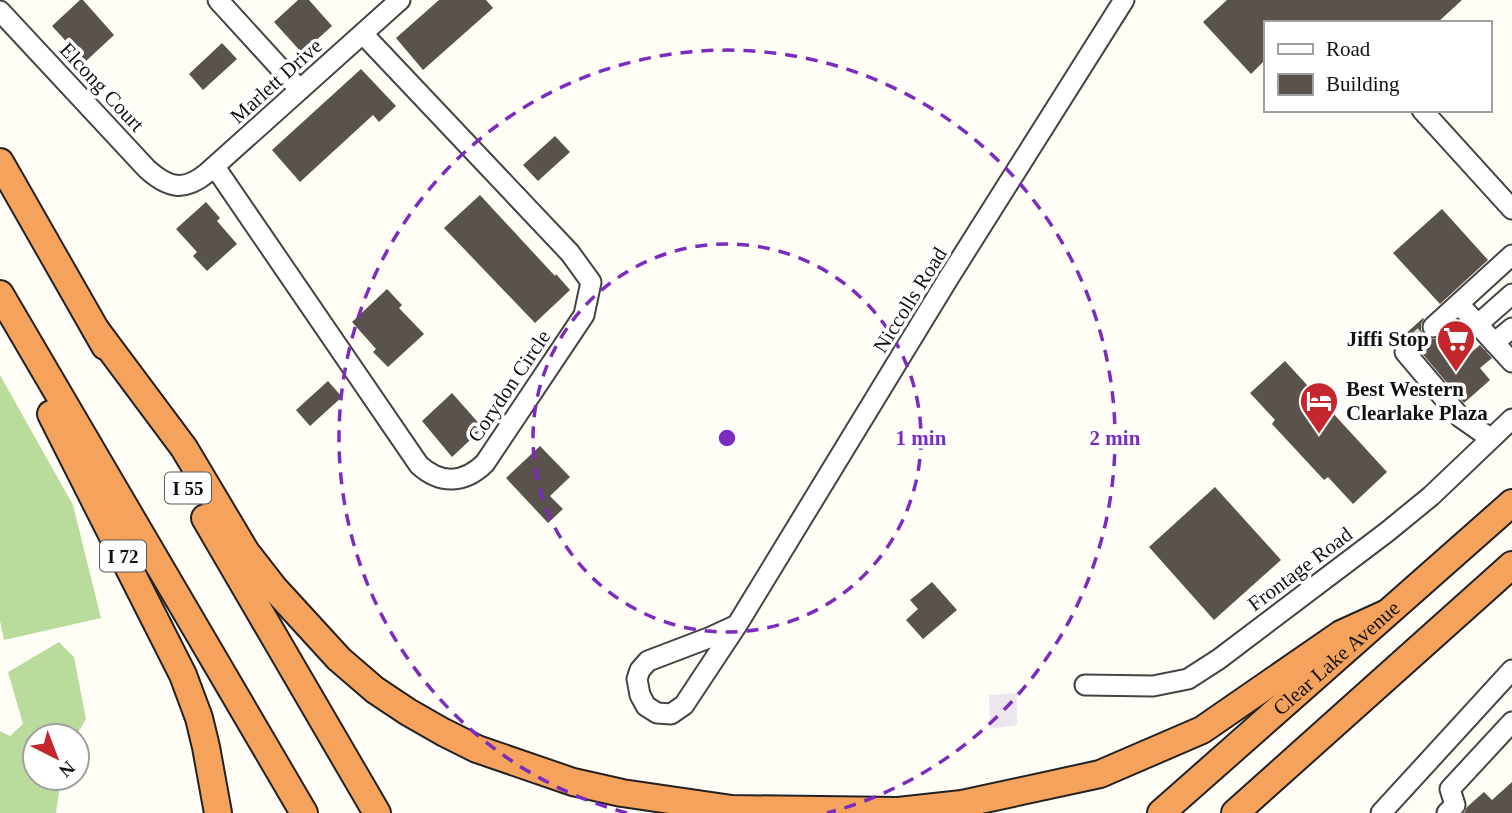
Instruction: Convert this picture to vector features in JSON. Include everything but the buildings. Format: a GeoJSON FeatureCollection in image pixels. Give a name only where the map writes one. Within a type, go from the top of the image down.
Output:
{"type":"FeatureCollection","features":[{"type":"Feature","properties":{"kind":"highway","name":"I 55"},"geometry":{"type":"LineString","coordinates":[[0,162],[377,813]]}},
{"type":"Feature","properties":{"kind":"highway"},"geometry":{"type":"LineString","coordinates":[[0,295],[304,813]]}},
{"type":"Feature","properties":{"kind":"highway","name":"I 72"},"geometry":{"type":"LineString","coordinates":[[0,308],[183,675],[201,727],[218,813]]}},
{"type":"Feature","properties":{"kind":"highway"},"geometry":{"type":"LineString","coordinates":[[96,330],[184,448],[246,552],[340,659],[375,690],[408,712],[477,749],[573,782],[622,793],[733,809],[898,811],[962,804],[1100,774],[1202,730],[1341,634],[1385,614]]}},
{"type":"Feature","properties":{"kind":"highway","name":"Clear Lake Avenue"},"geometry":{"type":"LineString","coordinates":[[1161,813],[1512,503]]}},
{"type":"Feature","properties":{"kind":"highway"},"geometry":{"type":"LineString","coordinates":[[1242,807],[1512,565]]}},
{"type":"Feature","properties":{"kind":"street"},"geometry":{"type":"LineString","coordinates":[[218,0],[300,90]]}},
{"type":"Feature","properties":{"kind":"street","name":"Marlett Drive"},"geometry":{"type":"LineString","coordinates":[[177,186],[199,180],[215,167],[400,0]]}},
{"type":"Feature","properties":{"kind":"street","name":"Niccolls Road"},"geometry":{"type":"LineString","coordinates":[[737,625],[648,661],[640,670],[637,679],[640,695],[646,706],[657,713],[671,714],[684,705],[737,625],[948,279],[1124,0]]}},
{"type":"Feature","properties":{"kind":"street","name":"Elcong Court"},"geometry":{"type":"LineString","coordinates":[[0,11],[147,169],[162,181],[177,186]]}},
{"type":"Feature","properties":{"kind":"street","name":"Corydon Circle"},"geometry":{"type":"LineString","coordinates":[[215,167],[419,465],[427,472],[453,479],[464,478],[477,471],[584,315],[591,282],[570,253],[363,34]]}},
{"type":"Feature","properties":{"kind":"street"},"geometry":{"type":"LineString","coordinates":[[1424,112],[1512,209]]}},
{"type":"Feature","properties":{"kind":"street"},"geometry":{"type":"LineString","coordinates":[[1433,327],[1512,255]]}},
{"type":"Feature","properties":{"kind":"street"},"geometry":{"type":"LineString","coordinates":[[1477,325],[1512,294]]}},
{"type":"Feature","properties":{"kind":"street"},"geometry":{"type":"LineString","coordinates":[[1459,304],[1512,362]]}},
{"type":"Feature","properties":{"kind":"street"},"geometry":{"type":"LineString","coordinates":[[1494,343],[1512,328]]}},
{"type":"Feature","properties":{"kind":"street"},"geometry":{"type":"LineString","coordinates":[[1410,348],[1405,352],[1461,417],[1490,438]]}},
{"type":"Feature","properties":{"kind":"street","name":"Frontage Road"},"geometry":{"type":"LineString","coordinates":[[1085,685],[1153,686],[1188,679],[1219,659],[1387,532],[1431,496],[1512,419]]}},
{"type":"Feature","properties":{"kind":"street"},"geometry":{"type":"LineString","coordinates":[[1381,813],[1512,670]]}},
{"type":"Feature","properties":{"kind":"street"},"geometry":{"type":"LineString","coordinates":[[1447,813],[1455,805],[1450,789],[1512,722]]}},
{"type":"Feature","properties":{"kind":"shaded area"},"geometry":{"type":"Polygon","coordinates":[[[1017,693],[1017,725],[990,729],[989,695],[1017,693]]]}},
{"type":"Feature","properties":{"kind":"green space"},"geometry":{"type":"Polygon","coordinates":[[[0,375],[73,505],[101,618],[4,640],[0,621],[0,375]]]}},
{"type":"Feature","properties":{"kind":"green space"},"geometry":{"type":"Polygon","coordinates":[[[59,642],[74,657],[86,719],[84,722],[22,722],[8,672],[59,642]]]}},
{"type":"Feature","properties":{"kind":"green space"},"geometry":{"type":"Polygon","coordinates":[[[21,726],[21,792],[59,792],[56,813],[0,813],[0,731],[10,736],[21,726]]]}},
{"type":"Feature","properties":{"kind":"tunnel"},"geometry":{"type":"LineString","coordinates":[[1410,348],[1433,327]]}},
{"type":"Feature","properties":{"kind":"place","name":"Jiffi Stop"},"geometry":{"type":"Point","coordinates":[1456,373]}},
{"type":"Feature","properties":{"kind":"place","name":"Best Western Clearlake Plaza"},"geometry":{"type":"Point","coordinates":[1319,435]}}]}
